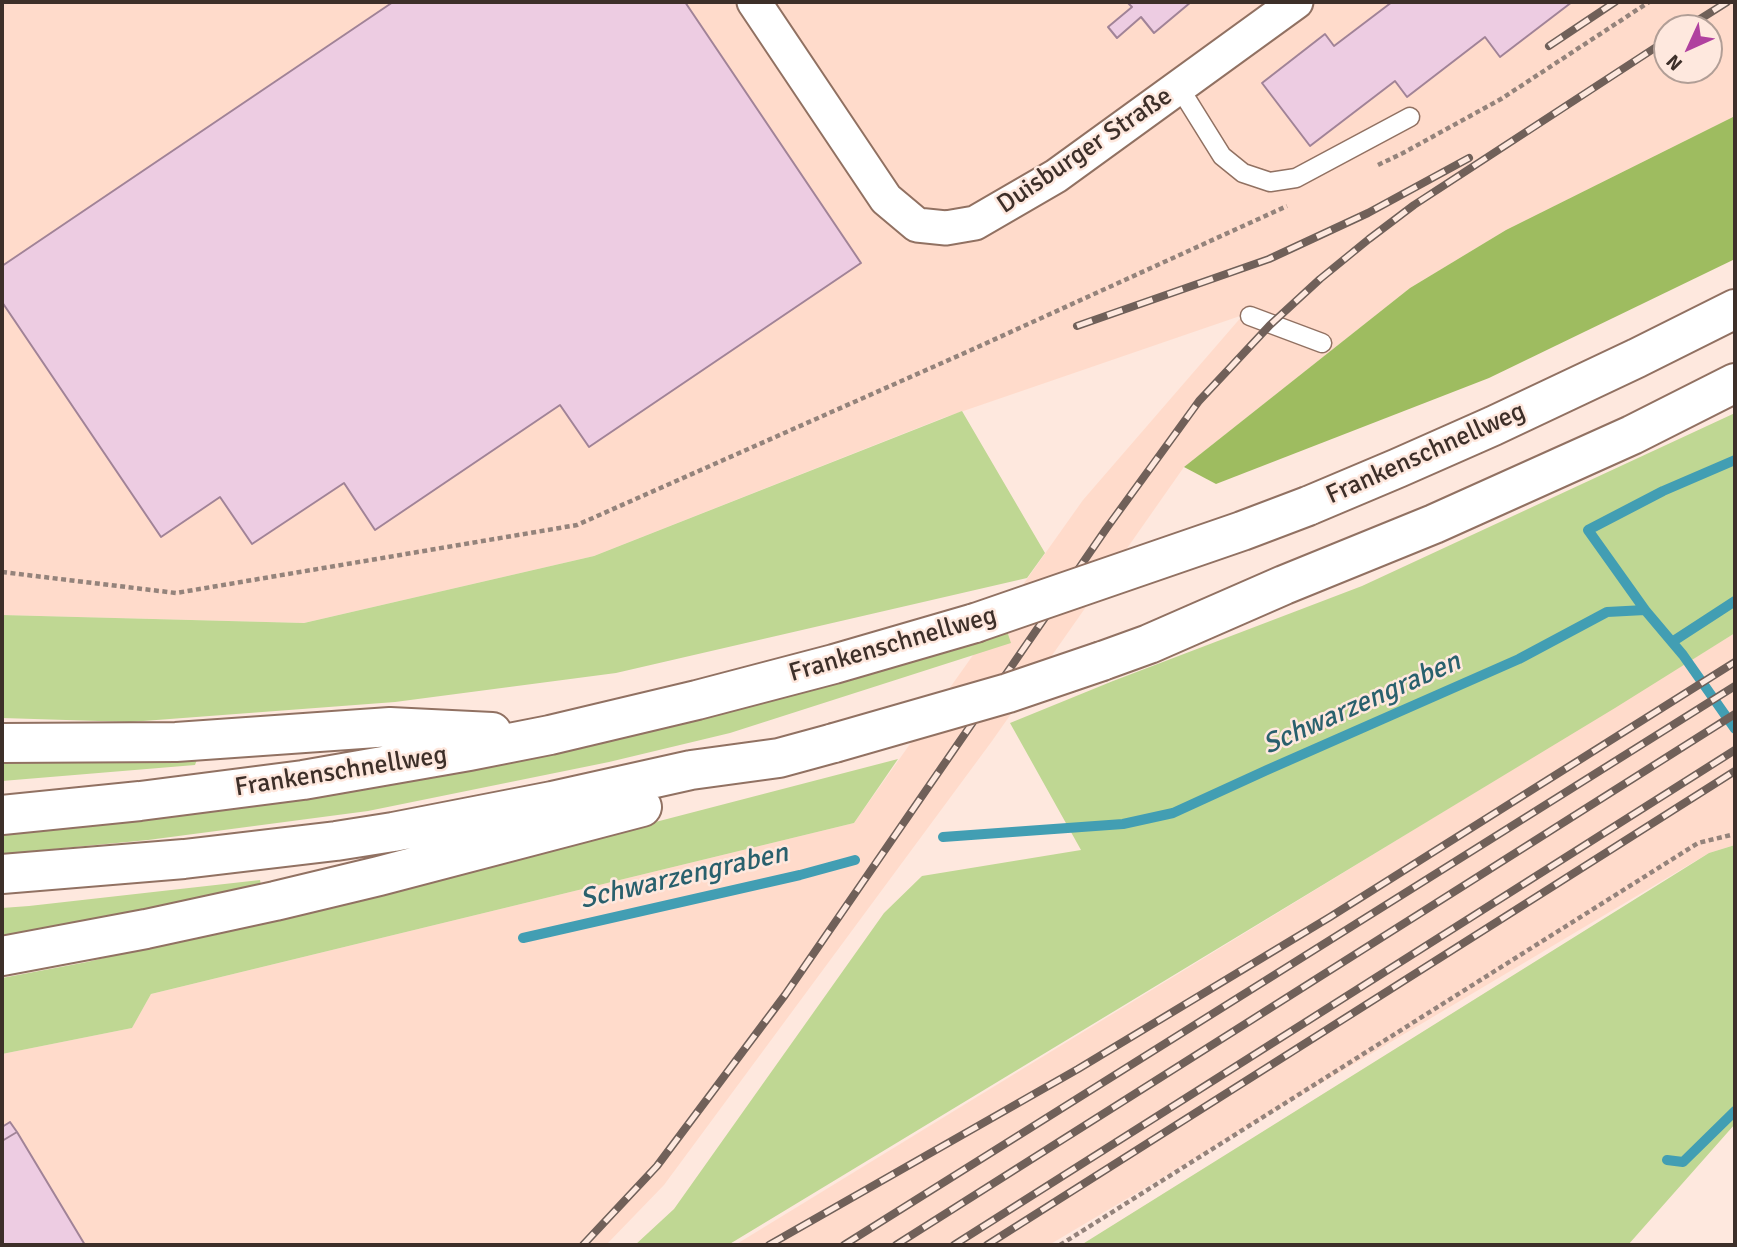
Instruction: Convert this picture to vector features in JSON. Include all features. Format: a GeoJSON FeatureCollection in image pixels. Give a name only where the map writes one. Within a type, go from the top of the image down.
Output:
{"type":"FeatureCollection","features":[{"type":"Feature","properties":{"kind":"highway","name":"Frankenschnellweg"},"geometry":{"type":"LineString","coordinates":[[2,815],[303,780],[550,735],[834,664],[975,623],[1308,506],[1493,426],[1735,309]]}},
{"type":"Feature","properties":{"kind":"highway"},"geometry":{"type":"LineString","coordinates":[[2,956],[210,915],[392,872],[695,792],[779,758],[1008,692],[1114,657],[1458,513],[1632,435],[1735,383]]}},
{"type":"Feature","properties":{"kind":"highway"},"geometry":{"type":"LineString","coordinates":[[2,743],[176,742],[390,727],[550,735]]}},
{"type":"Feature","properties":{"kind":"highway"},"geometry":{"type":"LineString","coordinates":[[2,874],[184,859],[336,841],[449,822],[691,770],[779,758]]}},
{"type":"Feature","properties":{"kind":"street","name":"Duisburger Straße"},"geometry":{"type":"LineString","coordinates":[[754,2],[886,199],[917,225],[946,228],[975,223],[1056,176],[1296,2]]}},
{"type":"Feature","properties":{"kind":"lane"},"geometry":{"type":"LineString","coordinates":[[1179,87],[1222,156],[1243,173],[1270,182],[1296,178],[1410,117]]}},
{"type":"Feature","properties":{"kind":"lane"},"geometry":{"type":"LineString","coordinates":[[1250,316],[1322,343]]}},
{"type":"Feature","properties":{"kind":"path"},"geometry":{"type":"LineString","coordinates":[[1366,170],[1403,153],[1501,99],[1649,2]]}},
{"type":"Feature","properties":{"kind":"path"},"geometry":{"type":"LineString","coordinates":[[2,572],[176,593],[577,525],[969,352],[1291,204]]}},
{"type":"Feature","properties":{"kind":"path"},"geometry":{"type":"LineString","coordinates":[[1060,1245],[1698,844],[1735,834]]}},
{"type":"Feature","properties":{"kind":"shaded area"},"geometry":{"type":"Polygon","coordinates":[[[2,2],[1735,2],[1735,116],[1506,230],[1410,288],[1184,467],[992,741],[664,1185],[606,1245],[2,1245],[2,1054],[132,1028],[151,994],[854,823],[1083,500],[1243,315],[943,418],[594,556],[304,623],[2,615],[2,2]]]}},
{"type":"Feature","properties":{"kind":"shaded area"},"geometry":{"type":"Polygon","coordinates":[[[1735,633],[1735,845],[1709,853],[1049,1245],[735,1245],[1735,633]]]}},
{"type":"Feature","properties":{"kind":"green space"},"geometry":{"type":"Polygon","coordinates":[[[1735,116],[1735,259],[1489,378],[1216,484],[1184,467],[1410,288],[1506,230],[1735,116]]]}},
{"type":"Feature","properties":{"kind":"green space"},"geometry":{"type":"Polygon","coordinates":[[[962,411],[1045,553],[1027,578],[616,673],[395,702],[130,722],[2,718],[2,615],[304,623],[594,556],[962,411]]]}},
{"type":"Feature","properties":{"kind":"green space"},"geometry":{"type":"Polygon","coordinates":[[[1735,413],[1735,633],[728,1245],[635,1245],[674,1209],[884,913],[922,876],[1081,850],[1010,723],[1362,586],[1735,413]]]}},
{"type":"Feature","properties":{"kind":"green space"},"geometry":{"type":"Polygon","coordinates":[[[1007,631],[1011,643],[730,733],[609,762],[368,811],[148,840],[2,854],[2,832],[145,818],[364,789],[610,741],[1007,631]]]}},
{"type":"Feature","properties":{"kind":"green space"},"geometry":{"type":"Polygon","coordinates":[[[199,754],[195,765],[2,781],[2,756],[199,754]]]}},
{"type":"Feature","properties":{"kind":"green space"},"geometry":{"type":"Polygon","coordinates":[[[898,759],[854,823],[151,994],[132,1028],[2,1054],[2,978],[87,962],[463,872],[898,759]]]}},
{"type":"Feature","properties":{"kind":"green space"},"geometry":{"type":"Polygon","coordinates":[[[1735,845],[1735,1124],[1628,1245],[1081,1245],[1709,853],[1735,845]]]}},
{"type":"Feature","properties":{"kind":"green space"},"geometry":{"type":"Polygon","coordinates":[[[260,880],[262,890],[2,943],[2,908],[260,880]]]}},
{"type":"Feature","properties":{"kind":"building"},"geometry":{"type":"Polygon","coordinates":[[[393,2],[685,2],[861,263],[589,447],[560,405],[375,530],[344,483],[252,544],[220,497],[161,537],[2,302],[2,266],[393,2]]]}},
{"type":"Feature","properties":{"kind":"building"},"geometry":{"type":"Polygon","coordinates":[[[1127,2],[1191,2],[1154,33],[1141,17],[1117,38],[1108,27],[1132,7],[1127,2]]]}},
{"type":"Feature","properties":{"kind":"building"},"geometry":{"type":"Polygon","coordinates":[[[1392,2],[1572,2],[1500,57],[1485,37],[1407,97],[1395,81],[1310,146],[1262,83],[1325,34],[1334,46],[1392,2]]]}},
{"type":"Feature","properties":{"kind":"building"},"geometry":{"type":"Polygon","coordinates":[[[10,1122],[17,1132],[2,1141],[2,1127],[10,1122]]]}},
{"type":"Feature","properties":{"kind":"building"},"geometry":{"type":"Polygon","coordinates":[[[17,1132],[85,1245],[4,1245],[2,1242],[2,1141],[17,1132]]]}},
{"type":"Feature","properties":{"kind":"waterway"},"geometry":{"type":"LineString","coordinates":[[1645,610],[1588,530],[1663,491],[1735,460]]}},
{"type":"Feature","properties":{"kind":"waterway"},"geometry":{"type":"LineString","coordinates":[[1672,642],[1735,601]]}},
{"type":"Feature","properties":{"kind":"waterway","name":"Schwarzengraben"},"geometry":{"type":"LineString","coordinates":[[943,837],[1123,824],[1173,813],[1519,659],[1607,612],[1645,610],[1683,655],[1735,729]]}},
{"type":"Feature","properties":{"kind":"waterway","name":"Schwarzengraben"},"geometry":{"type":"LineString","coordinates":[[523,938],[855,860]]}},
{"type":"Feature","properties":{"kind":"waterway"},"geometry":{"type":"LineString","coordinates":[[1667,1160],[1683,1162],[1735,1111]]}},
{"type":"Feature","properties":{"kind":"railway"},"geometry":{"type":"LineString","coordinates":[[1549,46],[1615,2]]}},
{"type":"Feature","properties":{"kind":"railway"},"geometry":{"type":"LineString","coordinates":[[1708,14],[1727,2]]}},
{"type":"Feature","properties":{"kind":"railway"},"geometry":{"type":"LineString","coordinates":[[583,1245],[657,1166],[785,995],[1106,529],[1199,401],[1270,325],[1369,239],[1414,205],[1653,49]]}},
{"type":"Feature","properties":{"kind":"railway"},"geometry":{"type":"LineString","coordinates":[[1077,326],[1269,259],[1368,213],[1469,158]]}},
{"type":"Feature","properties":{"kind":"railway"},"geometry":{"type":"LineString","coordinates":[[769,1245],[1078,1069],[1330,917],[1735,662]]}},
{"type":"Feature","properties":{"kind":"railway"},"geometry":{"type":"LineString","coordinates":[[844,1245],[1735,686]]}},
{"type":"Feature","properties":{"kind":"railway"},"geometry":{"type":"LineString","coordinates":[[896,1245],[1735,714]]}},
{"type":"Feature","properties":{"kind":"railway"},"geometry":{"type":"LineString","coordinates":[[954,1245],[1735,750]]}},
{"type":"Feature","properties":{"kind":"railway"},"geometry":{"type":"LineString","coordinates":[[987,1245],[1735,771]]}}]}
